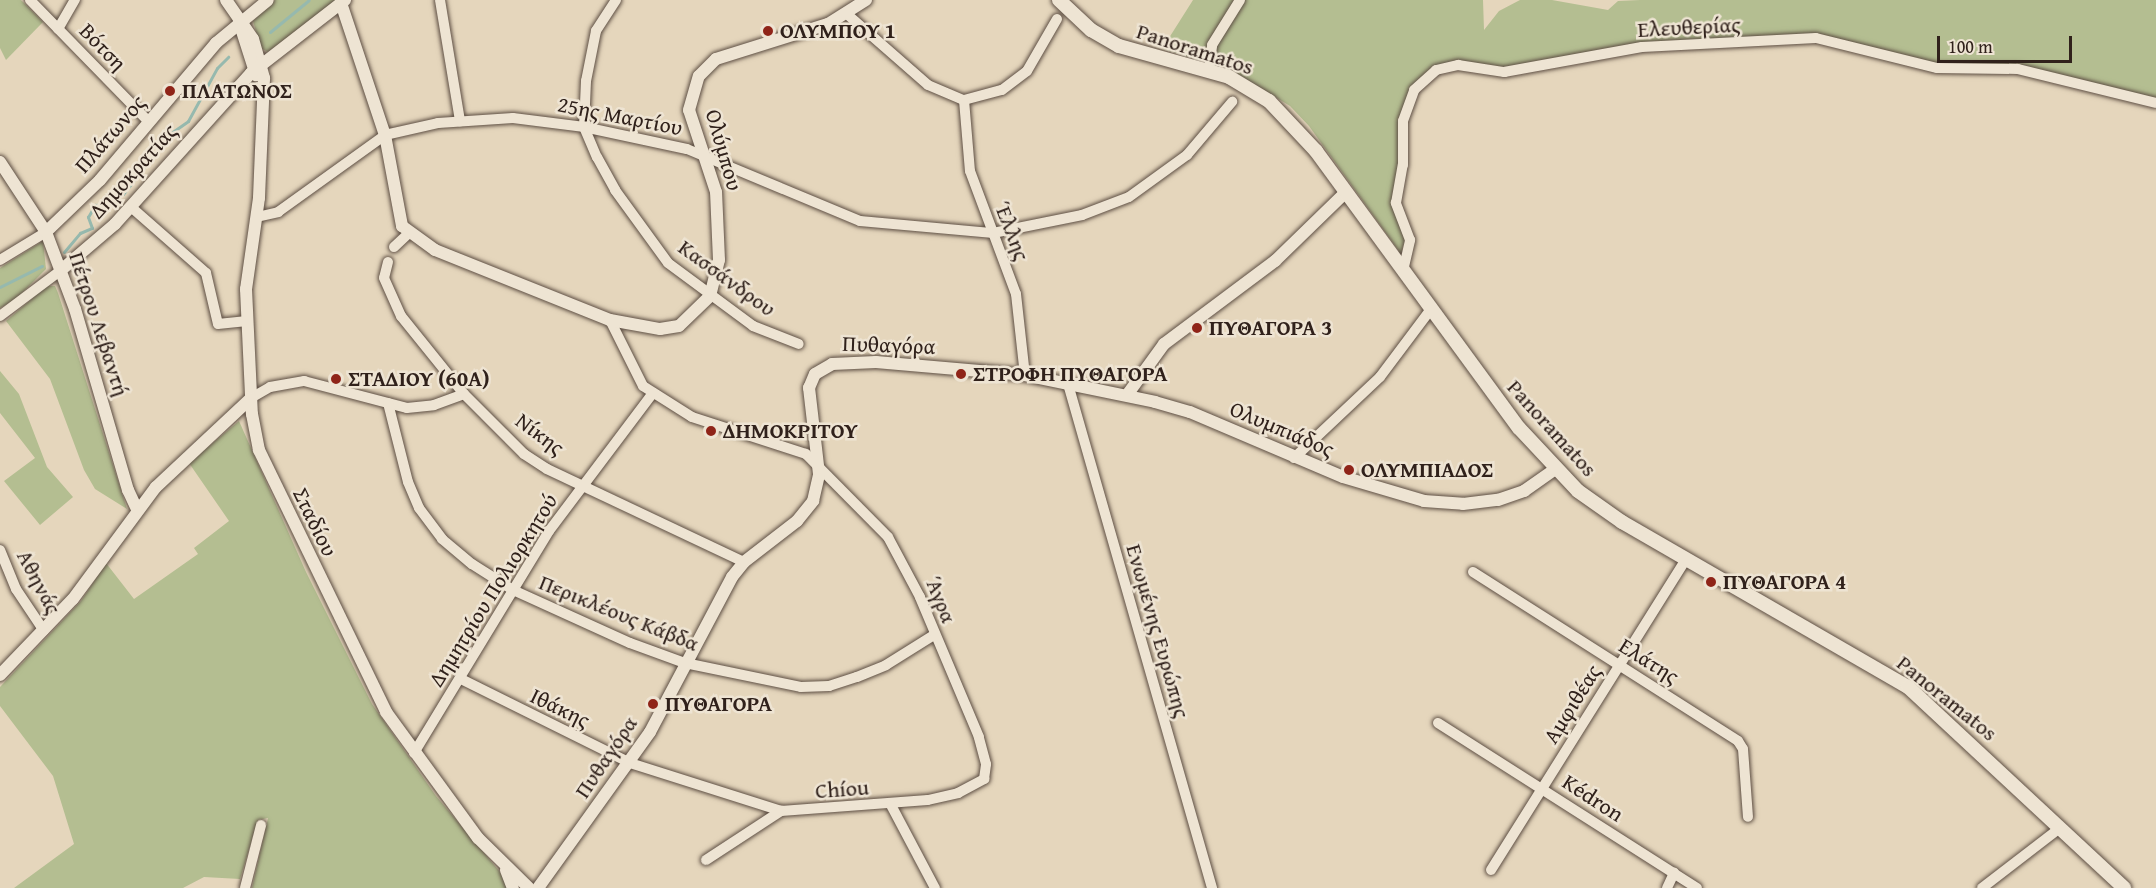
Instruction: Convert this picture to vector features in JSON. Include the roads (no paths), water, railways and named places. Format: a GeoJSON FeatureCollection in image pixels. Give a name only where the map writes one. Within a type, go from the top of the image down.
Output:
{"type":"FeatureCollection","features":[{"type":"Feature","properties":{"kind":"main road","name":"Panoramatos"},"geometry":{"type":"LineString","coordinates":[[1059,0],[1091,30],[1119,46],[1209,71],[1245,85],[1275,106],[1346,192],[1510,417],[1555,469],[1599,508],[1908,687],[2124,888]]}},
{"type":"Feature","properties":{"kind":"street","name":"Βότση"},"geometry":{"type":"LineString","coordinates":[[30,0],[148,121]]}},
{"type":"Feature","properties":{"kind":"street"},"geometry":{"type":"LineString","coordinates":[[58,29],[75,0]]}},
{"type":"Feature","properties":{"kind":"street","name":"Σταδίου"},"geometry":{"type":"LineString","coordinates":[[226,0],[239,22],[259,67],[262,111],[257,217],[246,279],[251,398],[257,441],[272,481],[368,681],[414,753],[478,838],[529,888]]}},
{"type":"Feature","properties":{"kind":"street","name":"Πλάτωνος"},"geometry":{"type":"LineString","coordinates":[[0,260],[46,232],[100,180],[148,121],[239,22],[268,0]]}},
{"type":"Feature","properties":{"kind":"street"},"geometry":{"type":"LineString","coordinates":[[440,0],[460,121]]}},
{"type":"Feature","properties":{"kind":"street"},"geometry":{"type":"LineString","coordinates":[[584,127],[593,45],[616,0]]}},
{"type":"Feature","properties":{"kind":"street","name":"Ολύμπου"},"geometry":{"type":"LineString","coordinates":[[710,296],[719,260],[720,222],[716,192],[689,105],[694,86],[706,66],[719,57],[848,15],[866,0]]}},
{"type":"Feature","properties":{"kind":"street"},"geometry":{"type":"LineString","coordinates":[[1209,71],[1212,45],[1240,0]]}},
{"type":"Feature","properties":{"kind":"street"},"geometry":{"type":"LineString","coordinates":[[343,2],[385,135],[405,230],[435,250],[610,320],[650,328],[679,326],[710,296]]}},
{"type":"Feature","properties":{"kind":"street","name":"Δημοκρατίας"},"geometry":{"type":"LineString","coordinates":[[0,316],[98,241],[238,86],[343,2]]}},
{"type":"Feature","properties":{"kind":"street"},"geometry":{"type":"LineString","coordinates":[[848,15],[928,85],[964,100],[1002,90],[1021,75],[1057,19]]}},
{"type":"Feature","properties":{"kind":"street","name":"Ελευθερίας"},"geometry":{"type":"LineString","coordinates":[[1403,271],[1410,240],[1396,203],[1403,165],[1403,121],[1414,90],[1436,70],[1458,65],[1504,72],[1642,47],[1816,38],[1937,68],[2018,69],[2156,103]]}},
{"type":"Feature","properties":{"kind":"street","name":"Σταδίου"},"geometry":{"type":"LineString","coordinates":[[259,67],[258,92],[262,111]]}},
{"type":"Feature","properties":{"kind":"street"},"geometry":{"type":"LineString","coordinates":[[238,86],[258,92]]}},
{"type":"Feature","properties":{"kind":"street","name":"Έλλης"},"geometry":{"type":"LineString","coordinates":[[964,100],[970,171],[1016,294],[1025,375]]}},
{"type":"Feature","properties":{"kind":"street","name":"25ης Μαρτίου"},"geometry":{"type":"LineString","coordinates":[[257,217],[278,212],[385,135],[460,121],[520,119],[584,127],[704,156],[860,221],[993,233],[1072,218],[1129,197],[1193,150],[1232,102]]}},
{"type":"Feature","properties":{"kind":"street","name":"Κασσάνδρου"},"geometry":{"type":"LineString","coordinates":[[584,127],[615,190],[661,254],[710,296],[753,326],[799,344]]}},
{"type":"Feature","properties":{"kind":"street","name":"Πέτρου Λεβαντή"},"geometry":{"type":"LineString","coordinates":[[0,162],[46,232],[84,337],[128,490],[137,509]]}},
{"type":"Feature","properties":{"kind":"street"},"geometry":{"type":"LineString","coordinates":[[1127,396],[1164,344],[1275,261],[1346,192]]}},
{"type":"Feature","properties":{"kind":"street"},"geometry":{"type":"LineString","coordinates":[[131,207],[206,273],[218,324],[247,321]]}},
{"type":"Feature","properties":{"kind":"street"},"geometry":{"type":"LineString","coordinates":[[394,247],[405,230]]}},
{"type":"Feature","properties":{"kind":"street","name":"Νίκης"},"geometry":{"type":"LineString","coordinates":[[388,262],[384,278],[401,316],[464,394],[525,454],[547,469],[744,562]]}},
{"type":"Feature","properties":{"kind":"street"},"geometry":{"type":"LineString","coordinates":[[1294,458],[1384,372],[1431,309]]}},
{"type":"Feature","properties":{"kind":"street"},"geometry":{"type":"LineString","coordinates":[[610,320],[643,386],[653,393]]}},
{"type":"Feature","properties":{"kind":"street","name":"Πυθαγόρα"},"geometry":{"type":"LineString","coordinates":[[538,888],[630,763],[717,602],[744,562],[807,511],[818,489],[819,466],[808,388],[813,377],[825,367],[864,362],[1025,375],[1127,396]]}},
{"type":"Feature","properties":{"kind":"street"},"geometry":{"type":"LineString","coordinates":[[0,675],[44,632],[73,599],[137,509],[180,462],[251,398],[270,387],[309,381],[388,403],[419,407],[464,394]]}},
{"type":"Feature","properties":{"kind":"street","name":"Ενωμένης Ευρώπης"},"geometry":{"type":"LineString","coordinates":[[1068,384],[1212,888]]}},
{"type":"Feature","properties":{"kind":"street","name":"Άγρα"},"geometry":{"type":"LineString","coordinates":[[653,393],[692,417],[800,452],[819,466],[888,537],[912,579],[979,737],[986,774]]}},
{"type":"Feature","properties":{"kind":"street","name":"Δημητρίου Πολιορκητού"},"geometry":{"type":"LineString","coordinates":[[414,753],[549,531],[653,393]]}},
{"type":"Feature","properties":{"kind":"street","name":"Ολυμπιάδος"},"geometry":{"type":"LineString","coordinates":[[1127,396],[1179,408],[1294,458],[1400,496],[1453,504],[1508,497],[1530,487],[1555,469]]}},
{"type":"Feature","properties":{"kind":"street","name":"Περικλέους Κάβδα"},"geometry":{"type":"LineString","coordinates":[[388,403],[408,482],[419,508],[450,546],[513,590],[685,663],[801,687],[829,686],[886,665],[934,635]]}},
{"type":"Feature","properties":{"kind":"street","name":"Αθηνάς"},"geometry":{"type":"LineString","coordinates":[[0,550],[4,575],[44,632]]}},
{"type":"Feature","properties":{"kind":"street","name":"Αμφιθέας"},"geometry":{"type":"LineString","coordinates":[[1491,870],[1686,559]]}},
{"type":"Feature","properties":{"kind":"street","name":"Ελάτης"},"geometry":{"type":"LineString","coordinates":[[1473,572],[1741,743],[1748,817]]}},
{"type":"Feature","properties":{"kind":"street","name":"Ιθάκης"},"geometry":{"type":"LineString","coordinates":[[461,679],[630,763],[781,811]]}},
{"type":"Feature","properties":{"kind":"street","name":"Kédron"},"geometry":{"type":"LineString","coordinates":[[1438,723],[1697,888]]}},
{"type":"Feature","properties":{"kind":"street","name":"Chíou"},"geometry":{"type":"LineString","coordinates":[[781,811],[891,805],[958,793],[976,786],[986,774]]}},
{"type":"Feature","properties":{"kind":"street"},"geometry":{"type":"LineString","coordinates":[[891,805],[935,888]]}},
{"type":"Feature","properties":{"kind":"street"},"geometry":{"type":"LineString","coordinates":[[706,860],[781,811]]}},
{"type":"Feature","properties":{"kind":"street"},"geometry":{"type":"LineString","coordinates":[[245,888],[261,825]]}},
{"type":"Feature","properties":{"kind":"street"},"geometry":{"type":"LineString","coordinates":[[1982,888],[2060,828]]}},
{"type":"Feature","properties":{"kind":"street"},"geometry":{"type":"LineString","coordinates":[[501,861],[513,888]]}},
{"type":"Feature","properties":{"kind":"street"},"geometry":{"type":"LineString","coordinates":[[1667,888],[1674,873]]}},
{"type":"Feature","properties":{"kind":"waterway"},"geometry":{"type":"LineString","coordinates":[[270,32],[309,0]]}},
{"type":"Feature","properties":{"kind":"waterway"},"geometry":{"type":"LineString","coordinates":[[64,252],[80,233],[92,228],[88,217],[95,205],[108,204],[123,194],[171,133],[188,121],[217,68],[228,57]]}},
{"type":"Feature","properties":{"kind":"waterway"},"geometry":{"type":"LineString","coordinates":[[0,287],[42,266]]}},
{"type":"Feature","properties":{"kind":"place","name":"ΟΛΥΜΠΟΥ 1"},"geometry":{"type":"Point","coordinates":[768,31]}},
{"type":"Feature","properties":{"kind":"place","name":"ΠΛΑΤΩΝΟΣ"},"geometry":{"type":"Point","coordinates":[170,91]}},
{"type":"Feature","properties":{"kind":"place","name":"ΠΥΘΑΓΟΡΑ 3"},"geometry":{"type":"Point","coordinates":[1197,328]}},
{"type":"Feature","properties":{"kind":"place","name":"ΣΤΡΟΦΗ ΠΥΘΑΓΟΡΑ"},"geometry":{"type":"Point","coordinates":[961,374]}},
{"type":"Feature","properties":{"kind":"place","name":"ΣΤΑΔΙΟΥ (60A)"},"geometry":{"type":"Point","coordinates":[336,379]}},
{"type":"Feature","properties":{"kind":"place","name":"ΔΗΜΟΚΡΙΤΟΥ"},"geometry":{"type":"Point","coordinates":[711,431]}},
{"type":"Feature","properties":{"kind":"place","name":"ΟΛΥΜΠΙΑΔΟΣ"},"geometry":{"type":"Point","coordinates":[1349,470]}},
{"type":"Feature","properties":{"kind":"place","name":"ΠΥΘΑΓΟΡΑ 4"},"geometry":{"type":"Point","coordinates":[1711,582]}},
{"type":"Feature","properties":{"kind":"place","name":"ΠΥΘΑΓΟΡΑ"},"geometry":{"type":"Point","coordinates":[653,704]}}]}
